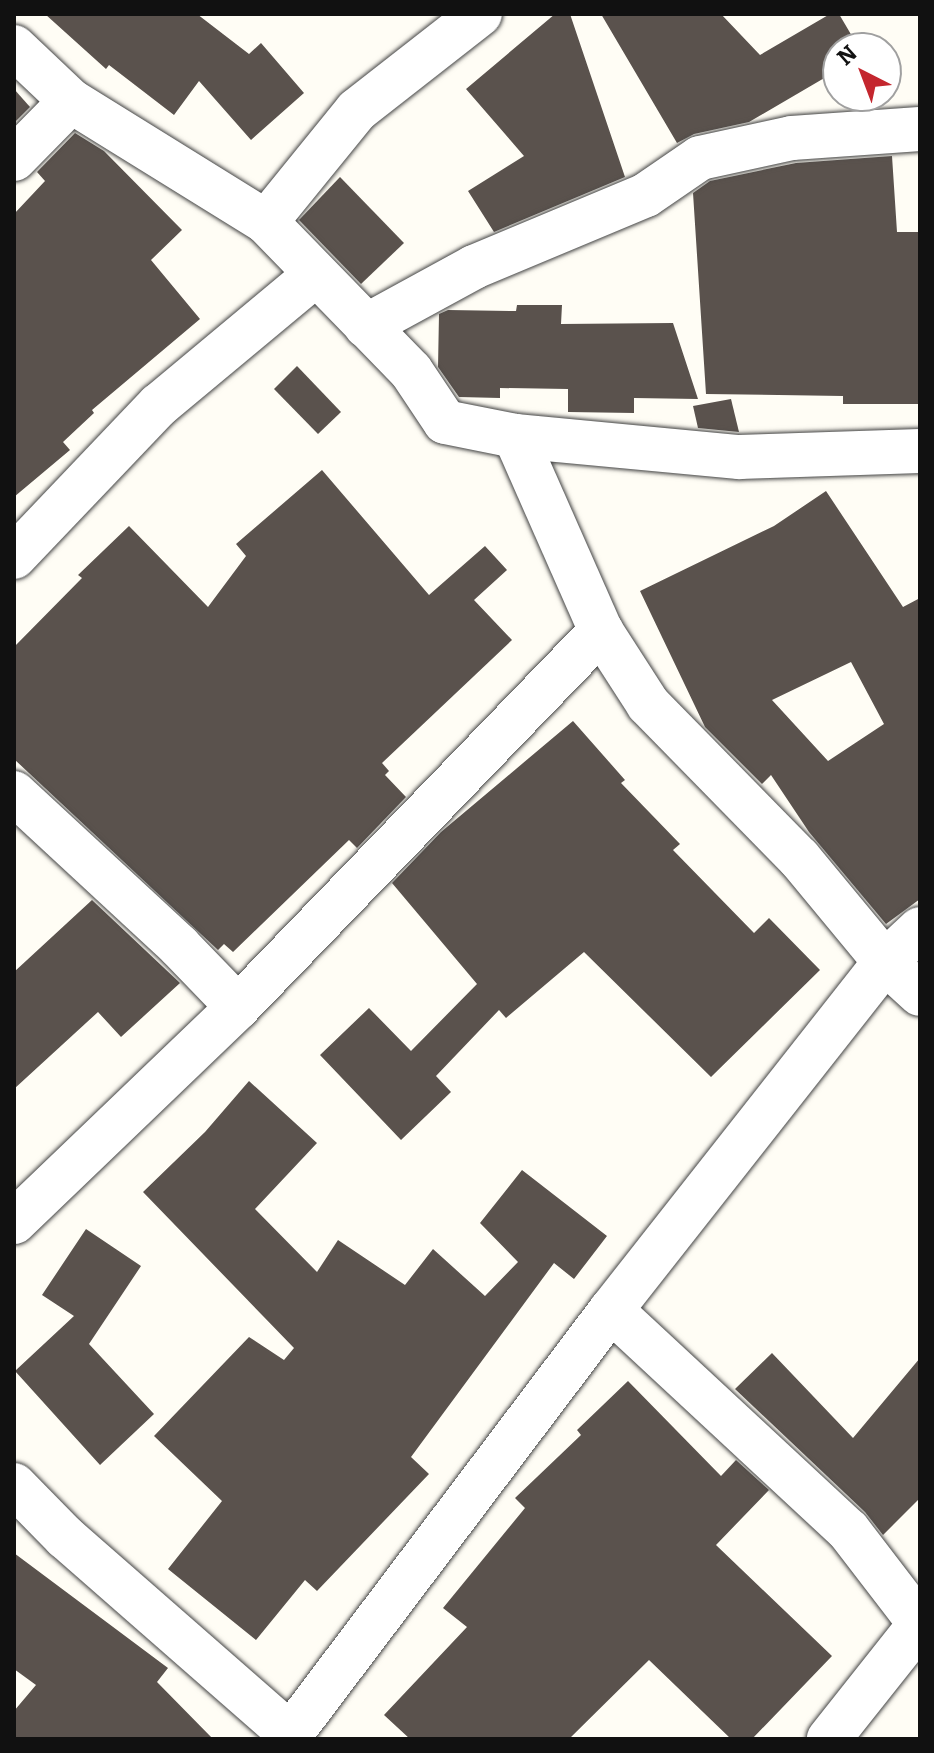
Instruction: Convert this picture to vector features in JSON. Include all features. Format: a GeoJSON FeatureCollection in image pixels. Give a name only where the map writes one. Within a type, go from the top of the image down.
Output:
{"type":"FeatureCollection","features":[{"type":"Feature","properties":{"kind":"street"},"geometry":{"type":"LineString","coordinates":[[266,222],[357,110],[480,14]]}},
{"type":"Feature","properties":{"kind":"street"},"geometry":{"type":"LineString","coordinates":[[14,47],[71,101],[266,222],[411,371],[445,422],[515,436],[739,457],[920,451]]}},
{"type":"Feature","properties":{"kind":"street"},"geometry":{"type":"LineString","coordinates":[[14,159],[71,101]]}},
{"type":"Feature","properties":{"kind":"street"},"geometry":{"type":"LineString","coordinates":[[366,326],[474,267],[646,195],[700,158],[792,138],[920,129]]}},
{"type":"Feature","properties":{"kind":"street"},"geometry":{"type":"LineString","coordinates":[[14,557],[159,405],[315,275]]}},
{"type":"Feature","properties":{"kind":"street"},"geometry":{"type":"LineString","coordinates":[[515,436],[601,631],[648,704],[799,858],[885,962],[920,994]]}},
{"type":"Feature","properties":{"kind":"street"},"geometry":{"type":"LineString","coordinates":[[14,1222],[238,1007],[601,631]]}},
{"type":"Feature","properties":{"kind":"street"},"geometry":{"type":"LineString","coordinates":[[14,793],[179,946],[238,1007]]}},
{"type":"Feature","properties":{"kind":"street"},"geometry":{"type":"LineString","coordinates":[[14,1485],[65,1537],[289,1737],[611,1310],[885,962],[920,929]]}},
{"type":"Feature","properties":{"kind":"street"},"geometry":{"type":"LineString","coordinates":[[611,1310],[848,1530],[920,1624],[829,1739]]}},
{"type":"Feature","properties":{"kind":"building"},"geometry":{"type":"Polygon","coordinates":[[[45,14],[197,14],[249,54],[261,43],[304,93],[251,140],[199,81],[174,115],[109,65],[106,69],[45,14]]]}},
{"type":"Feature","properties":{"kind":"building"},"geometry":{"type":"Polygon","coordinates":[[[555,14],[570,14],[625,177],[494,232],[468,191],[524,156],[466,89],[555,14]]]}},
{"type":"Feature","properties":{"kind":"building"},"geometry":{"type":"Polygon","coordinates":[[[601,14],[721,14],[760,55],[830,14],[839,14],[850,32],[822,32],[822,79],[749,122],[694,134],[677,143],[601,14]]]}},
{"type":"Feature","properties":{"kind":"building"},"geometry":{"type":"Polygon","coordinates":[[[14,89],[30,107],[14,123],[14,89]]]}},
{"type":"Feature","properties":{"kind":"building"},"geometry":{"type":"Polygon","coordinates":[[[75,133],[104,151],[182,230],[151,260],[200,319],[92,410],[94,413],[63,442],[70,450],[14,497],[14,214],[45,181],[37,172],[75,133]]]}},
{"type":"Feature","properties":{"kind":"building"},"geometry":{"type":"Polygon","coordinates":[[[892,156],[897,232],[920,232],[920,404],[843,404],[843,396],[706,394],[693,193],[710,181],[796,163],[892,156]]]}},
{"type":"Feature","properties":{"kind":"building"},"geometry":{"type":"Polygon","coordinates":[[[340,177],[404,243],[361,284],[299,220],[340,177]]]}},
{"type":"Feature","properties":{"kind":"building"},"geometry":{"type":"Polygon","coordinates":[[[517,305],[562,305],[561,324],[673,323],[698,399],[634,398],[634,413],[568,412],[568,389],[500,388],[500,398],[459,397],[438,367],[439,314],[448,310],[516,311],[517,305]]]}},
{"type":"Feature","properties":{"kind":"building"},"geometry":{"type":"Polygon","coordinates":[[[297,366],[341,412],[318,434],[274,389],[297,366]]]}},
{"type":"Feature","properties":{"kind":"building"},"geometry":{"type":"Polygon","coordinates":[[[731,399],[739,432],[698,428],[693,406],[731,399]]]}},
{"type":"Feature","properties":{"kind":"building"},"geometry":{"type":"Polygon","coordinates":[[[322,470],[429,595],[485,546],[507,570],[474,600],[512,640],[382,763],[389,771],[385,775],[406,797],[357,848],[349,840],[233,952],[224,944],[218,950],[14,759],[14,647],[82,578],[78,575],[129,526],[208,607],[246,556],[236,544],[322,470]]]}},
{"type":"Feature","properties":{"kind":"building"},"geometry":{"type":"Polygon","coordinates":[[[826,491],[903,607],[920,598],[920,899],[886,924],[809,832],[771,775],[762,784],[705,727],[640,591],[774,526],[826,491]],[[851,662],[772,700],[828,761],[884,724],[851,662]]]}},
{"type":"Feature","properties":{"kind":"building"},"geometry":{"type":"Polygon","coordinates":[[[573,721],[625,780],[621,783],[680,844],[673,850],[754,933],[769,918],[820,970],[711,1077],[584,952],[506,1018],[499,1010],[436,1076],[451,1092],[401,1140],[320,1055],[369,1008],[411,1051],[477,984],[392,883],[441,832],[573,721]]]}},
{"type":"Feature","properties":{"kind":"building"},"geometry":{"type":"Polygon","coordinates":[[[92,900],[180,983],[121,1037],[98,1012],[14,1089],[14,972],[92,900]]]}},
{"type":"Feature","properties":{"kind":"building"},"geometry":{"type":"Polygon","coordinates":[[[249,1081],[317,1143],[255,1209],[317,1272],[338,1240],[405,1285],[433,1249],[485,1296],[518,1262],[480,1223],[522,1170],[607,1236],[574,1279],[554,1263],[411,1457],[429,1474],[317,1591],[305,1580],[256,1640],[168,1569],[222,1501],[154,1436],[249,1337],[284,1360],[294,1348],[143,1192],[205,1132],[249,1081]]]}},
{"type":"Feature","properties":{"kind":"building"},"geometry":{"type":"Polygon","coordinates":[[[86,1229],[141,1266],[89,1344],[154,1414],[100,1465],[15,1371],[74,1316],[42,1295],[86,1229]]]}},
{"type":"Feature","properties":{"kind":"building"},"geometry":{"type":"Polygon","coordinates":[[[772,1353],[853,1438],[920,1358],[920,1498],[883,1535],[865,1512],[735,1389],[772,1353]]]}},
{"type":"Feature","properties":{"kind":"building"},"geometry":{"type":"Polygon","coordinates":[[[628,1381],[721,1476],[736,1460],[769,1490],[716,1545],[832,1656],[752,1739],[731,1739],[649,1660],[569,1739],[410,1739],[384,1715],[467,1627],[443,1608],[525,1508],[515,1498],[581,1435],[577,1430],[628,1381]]]}},
{"type":"Feature","properties":{"kind":"building"},"geometry":{"type":"Polygon","coordinates":[[[14,1553],[168,1668],[157,1682],[213,1739],[14,1739],[14,1711],[36,1685],[14,1669],[14,1553]]]}}]}
